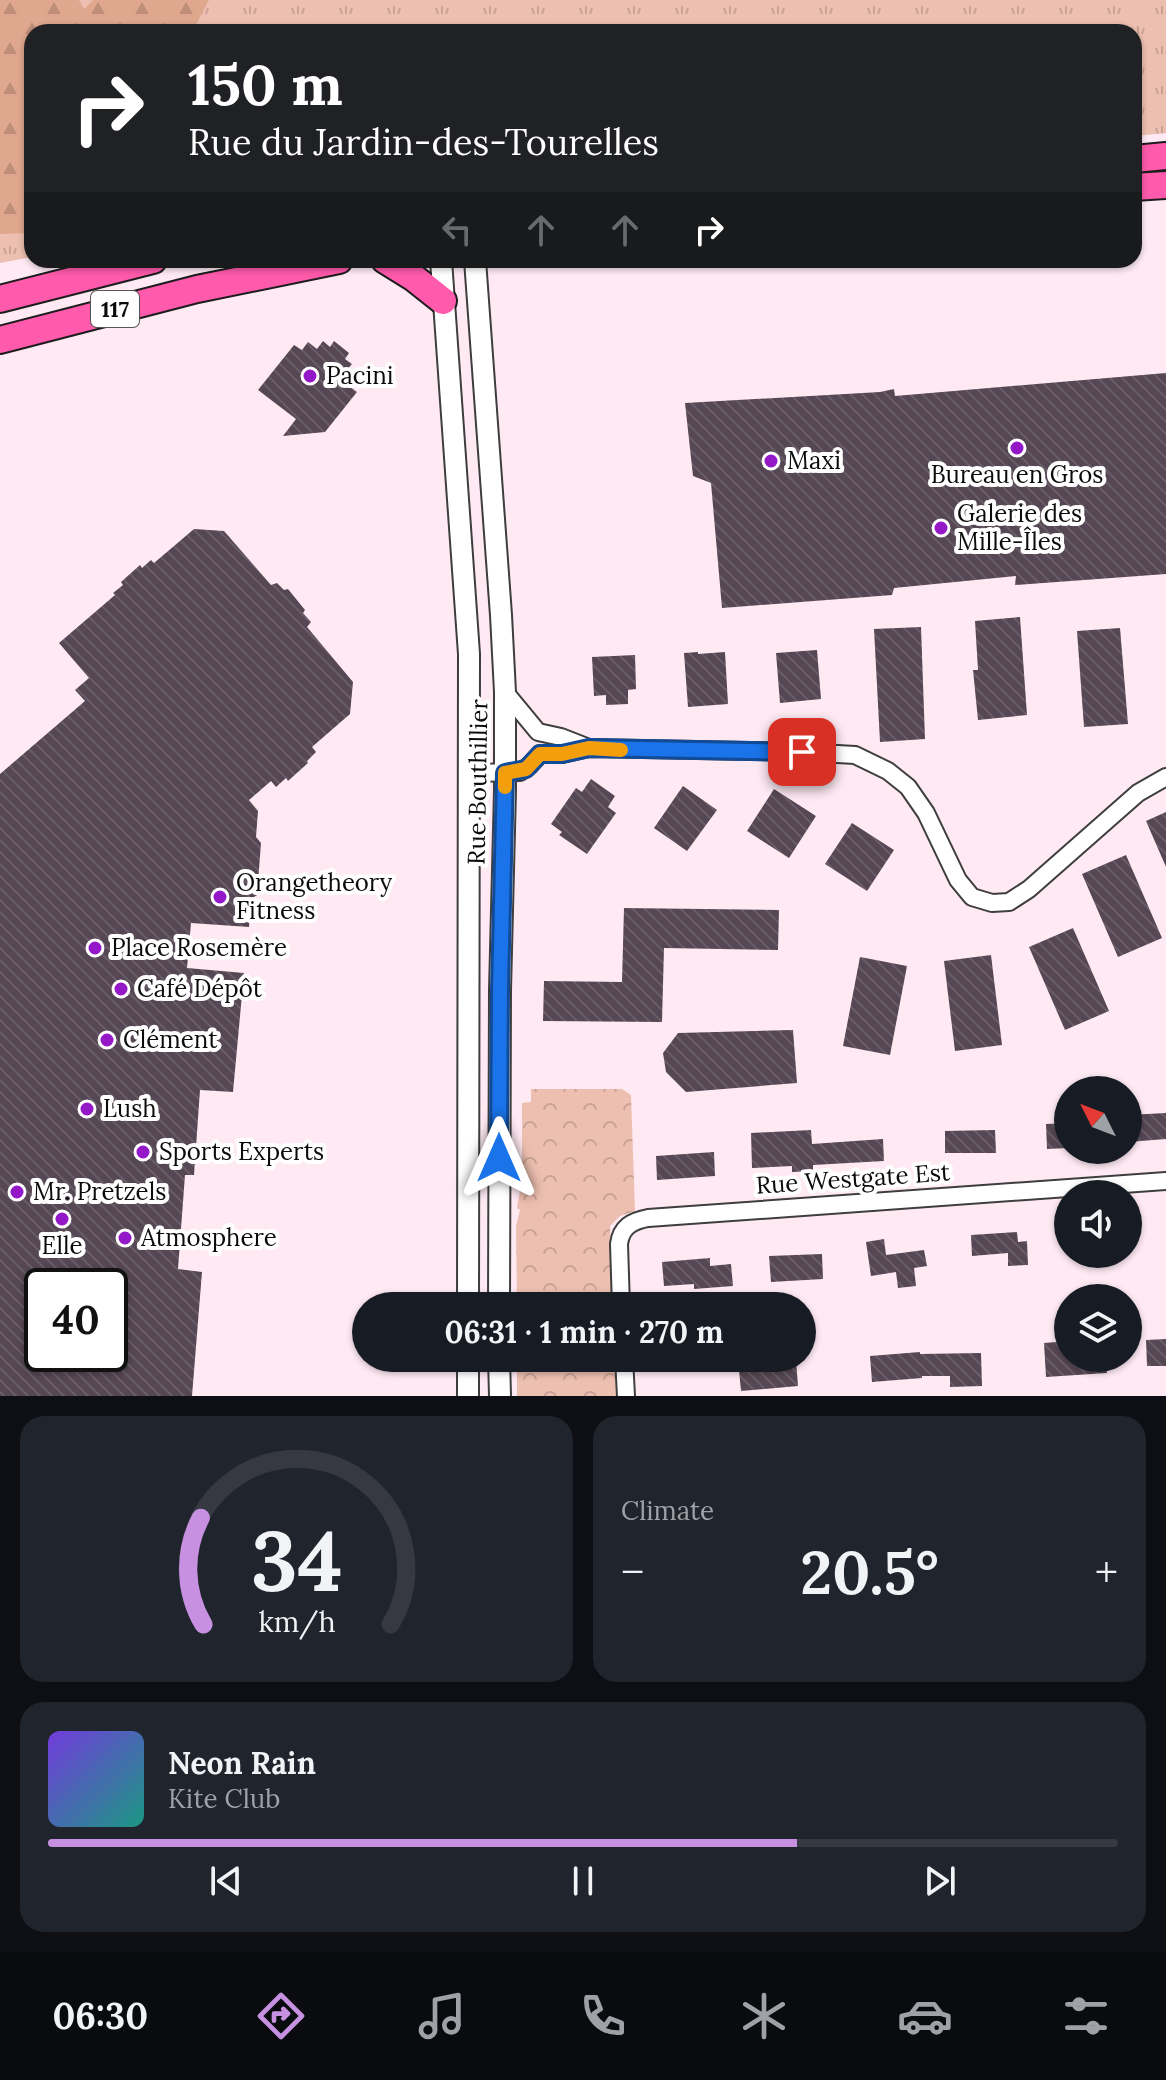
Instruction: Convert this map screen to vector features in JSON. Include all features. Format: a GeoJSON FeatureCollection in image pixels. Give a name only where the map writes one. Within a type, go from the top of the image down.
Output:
{"type":"FeatureCollection","features":[{"type":"Feature","properties":{"kind":"main road"},"geometry":{"type":"LineString","coordinates":[[1142,158],[1166,156]]}},
{"type":"Feature","properties":{"kind":"main road"},"geometry":{"type":"LineString","coordinates":[[1142,186],[1166,185]]}},
{"type":"Feature","properties":{"kind":"main road","name":"117"},"geometry":{"type":"LineString","coordinates":[[0,299],[122,268]]}},
{"type":"Feature","properties":{"kind":"main road","name":"117"},"geometry":{"type":"LineString","coordinates":[[0,340],[197,289],[300,268]]}},
{"type":"Feature","properties":{"kind":"main road"},"geometry":{"type":"LineString","coordinates":[[398,268],[443,301]]}},
{"type":"Feature","properties":{"kind":"street","name":"Rue Bouthillier"},"geometry":{"type":"LineString","coordinates":[[441,268],[468,636],[468,1292]]}},
{"type":"Feature","properties":{"kind":"street","name":"Rue Bouthillier"},"geometry":{"type":"LineString","coordinates":[[476,268],[505,692],[499,1292]]}},
{"type":"Feature","properties":{"kind":"street"},"geometry":{"type":"LineString","coordinates":[[505,692],[538,732],[589,748]]}},
{"type":"Feature","properties":{"kind":"street"},"geometry":{"type":"LineString","coordinates":[[537,757],[534,744],[538,732]]}},
{"type":"Feature","properties":{"kind":"street"},"geometry":{"type":"LineString","coordinates":[[469,773],[505,773],[526,769],[540,754],[562,754],[589,748],[855,755],[888,771],[908,787],[926,813],[958,880],[972,897],[992,903],[1009,902],[1029,889],[1138,793],[1166,777]]}},
{"type":"Feature","properties":{"kind":"street","name":"Rue Westgate Est"},"geometry":{"type":"LineString","coordinates":[[621,1292],[620,1235],[630,1224],[648,1218],[1166,1181]]}},
{"type":"Feature","properties":{"kind":"street"},"geometry":{"type":"LineString","coordinates":[[468,1372],[468,1396]]}},
{"type":"Feature","properties":{"kind":"street"},"geometry":{"type":"LineString","coordinates":[[499,1372],[500,1396]]}},
{"type":"Feature","properties":{"kind":"street"},"geometry":{"type":"LineString","coordinates":[[625,1372],[626,1396]]}},
{"type":"Feature","properties":{"kind":"green space"},"geometry":{"type":"Polygon","coordinates":[[[0,0],[1166,0],[1166,133],[1142,135],[1142,24],[24,24],[24,258],[0,263],[0,0]]]}},
{"type":"Feature","properties":{"kind":"green space"},"geometry":{"type":"Polygon","coordinates":[[[0,0],[79,0],[84,9],[93,0],[209,0],[196,24],[24,24],[24,233],[0,234],[0,0]]]}},
{"type":"Feature","properties":{"kind":"green space"},"geometry":{"type":"Polygon","coordinates":[[[531,1089],[622,1089],[631,1095],[635,1211],[620,1216],[610,1226],[612,1292],[517,1292],[516,1226],[522,1179],[522,1103],[531,1102],[531,1089]]]}},
{"type":"Feature","properties":{"kind":"green space"},"geometry":{"type":"Polygon","coordinates":[[[517,1372],[616,1372],[618,1396],[517,1396],[517,1372]]]}},
{"type":"Feature","properties":{"kind":"building"},"geometry":{"type":"Polygon","coordinates":[[[323,341],[330,347],[334,341],[349,353],[345,359],[352,364],[346,371],[356,379],[349,386],[357,392],[325,432],[283,436],[296,419],[258,390],[294,345],[302,350],[308,342],[317,349],[323,341]]]}},
{"type":"Feature","properties":{"kind":"building","name":"Galerie des Mille-Îles"},"geometry":{"type":"Polygon","coordinates":[[[1166,373],[1166,574],[1015,585],[1016,576],[894,588],[892,595],[722,608],[711,483],[693,476],[685,403],[894,389],[895,396],[1166,373]]]}},
{"type":"Feature","properties":{"kind":"building","name":"Place Rosemère"},"geometry":{"type":"Polygon","coordinates":[[[194,529],[224,531],[271,585],[277,583],[284,590],[288,589],[305,610],[303,613],[311,622],[307,627],[353,682],[350,714],[312,747],[316,752],[288,781],[286,778],[276,787],[271,781],[249,800],[258,811],[256,837],[261,843],[257,895],[251,899],[249,927],[191,923],[187,968],[244,973],[233,1092],[200,1090],[194,1175],[185,1175],[178,1269],[202,1272],[192,1396],[0,1396],[0,774],[85,701],[75,690],[89,678],[59,643],[115,595],[113,593],[123,585],[121,582],[140,565],[142,568],[151,560],[154,563],[194,529]]]}},
{"type":"Feature","properties":{"kind":"building"},"geometry":{"type":"Polygon","coordinates":[[[1020,617],[1027,715],[978,720],[973,670],[978,670],[975,621],[1020,617]]]}},
{"type":"Feature","properties":{"kind":"building"},"geometry":{"type":"Polygon","coordinates":[[[921,627],[925,739],[880,742],[874,629],[921,627]]]}},
{"type":"Feature","properties":{"kind":"building"},"geometry":{"type":"Polygon","coordinates":[[[1120,628],[1128,724],[1084,727],[1077,631],[1120,628]]]}},
{"type":"Feature","properties":{"kind":"building"},"geometry":{"type":"Polygon","coordinates":[[[817,650],[821,699],[780,703],[776,653],[817,650]]]}},
{"type":"Feature","properties":{"kind":"building"},"geometry":{"type":"Polygon","coordinates":[[[725,652],[728,704],[688,707],[684,653],[725,652]]]}},
{"type":"Feature","properties":{"kind":"building"},"geometry":{"type":"Polygon","coordinates":[[[635,655],[636,689],[628,690],[628,704],[606,705],[606,695],[594,696],[592,657],[635,655]]]}},
{"type":"Feature","properties":{"kind":"building"},"geometry":{"type":"Polygon","coordinates":[[[591,779],[615,796],[608,807],[616,813],[587,854],[559,835],[562,832],[551,824],[576,788],[582,792],[591,779]]]}},
{"type":"Feature","properties":{"kind":"building"},"geometry":{"type":"Polygon","coordinates":[[[683,786],[717,810],[687,851],[654,828],[683,786]]]}},
{"type":"Feature","properties":{"kind":"building"},"geometry":{"type":"Polygon","coordinates":[[[774,789],[816,816],[789,858],[747,831],[774,789]]]}},
{"type":"Feature","properties":{"kind":"building"},"geometry":{"type":"Polygon","coordinates":[[[1166,812],[1166,867],[1146,821],[1166,812]]]}},
{"type":"Feature","properties":{"kind":"building"},"geometry":{"type":"Polygon","coordinates":[[[852,823],[894,850],[867,891],[825,864],[852,823]]]}},
{"type":"Feature","properties":{"kind":"building"},"geometry":{"type":"Polygon","coordinates":[[[1126,855],[1162,938],[1118,957],[1082,874],[1126,855]]]}},
{"type":"Feature","properties":{"kind":"building"},"geometry":{"type":"Polygon","coordinates":[[[624,908],[779,910],[778,950],[664,948],[662,1022],[543,1021],[544,981],[622,982],[624,908]]]}},
{"type":"Feature","properties":{"kind":"building"},"geometry":{"type":"Polygon","coordinates":[[[1073,928],[1109,1011],[1065,1030],[1029,947],[1073,928]]]}},
{"type":"Feature","properties":{"kind":"building"},"geometry":{"type":"Polygon","coordinates":[[[991,955],[1002,1045],[955,1051],[944,961],[991,955]]]}},
{"type":"Feature","properties":{"kind":"building"},"geometry":{"type":"Polygon","coordinates":[[[860,957],[907,966],[890,1055],[843,1046],[860,957]]]}},
{"type":"Feature","properties":{"kind":"building"},"geometry":{"type":"Polygon","coordinates":[[[793,1030],[797,1083],[686,1092],[666,1072],[663,1053],[678,1033],[793,1030]]]}},
{"type":"Feature","properties":{"kind":"building"},"geometry":{"type":"Polygon","coordinates":[[[1166,1113],[1166,1139],[1142,1141],[1142,1114],[1166,1113]]]}},
{"type":"Feature","properties":{"kind":"building"},"geometry":{"type":"Polygon","coordinates":[[[1046,1124],[1054,1124],[1054,1149],[1047,1149],[1046,1124]]]}},
{"type":"Feature","properties":{"kind":"building"},"geometry":{"type":"Polygon","coordinates":[[[811,1130],[812,1144],[883,1139],[884,1161],[813,1165],[813,1171],[792,1172],[792,1166],[752,1168],[751,1133],[811,1130]]]}},
{"type":"Feature","properties":{"kind":"building"},"geometry":{"type":"Polygon","coordinates":[[[995,1130],[996,1153],[945,1153],[945,1131],[995,1130]]]}},
{"type":"Feature","properties":{"kind":"building"},"geometry":{"type":"Polygon","coordinates":[[[714,1152],[715,1176],[657,1180],[656,1156],[714,1152]]]}},
{"type":"Feature","properties":{"kind":"building"},"geometry":{"type":"Polygon","coordinates":[[[1017,1232],[1018,1242],[1027,1241],[1028,1265],[1008,1266],[1008,1253],[972,1256],[971,1235],[1017,1232]]]}},
{"type":"Feature","properties":{"kind":"building"},"geometry":{"type":"Polygon","coordinates":[[[884,1239],[886,1255],[924,1250],[927,1266],[914,1268],[916,1286],[898,1288],[896,1272],[871,1276],[866,1242],[884,1239]]]}},
{"type":"Feature","properties":{"kind":"building"},"geometry":{"type":"Polygon","coordinates":[[[822,1254],[823,1279],[771,1282],[769,1256],[822,1254]]]}},
{"type":"Feature","properties":{"kind":"building"},"geometry":{"type":"Polygon","coordinates":[[[710,1258],[710,1266],[731,1264],[733,1286],[694,1289],[694,1284],[664,1286],[662,1262],[710,1258]]]}},
{"type":"Feature","properties":{"kind":"building"},"geometry":{"type":"Polygon","coordinates":[[[1166,1339],[1166,1366],[1147,1366],[1146,1340],[1166,1339]]]}},
{"type":"Feature","properties":{"kind":"building"},"geometry":{"type":"Polygon","coordinates":[[[1054,1342],[1054,1372],[1107,1373],[1046,1377],[1044,1343],[1054,1342]]]}},
{"type":"Feature","properties":{"kind":"building"},"geometry":{"type":"Polygon","coordinates":[[[920,1352],[981,1353],[982,1386],[950,1387],[950,1376],[872,1382],[870,1356],[920,1352]]]}},
{"type":"Feature","properties":{"kind":"building"},"geometry":{"type":"Polygon","coordinates":[[[739,1372],[797,1372],[798,1386],[741,1391],[739,1372]]]}},
{"type":"Feature","properties":{"kind":"slow traffic"},"geometry":{"type":"LineString","coordinates":[[505,787],[505,773],[526,769],[540,754],[562,754],[589,748],[621,750]]}},
{"type":"Feature","properties":{"kind":"place","name":"Pacini"},"geometry":{"type":"Point","coordinates":[310,376]}},
{"type":"Feature","properties":{"kind":"place","name":"Bureau en Gros"},"geometry":{"type":"Point","coordinates":[1017,448]}},
{"type":"Feature","properties":{"kind":"place","name":"Maxi"},"geometry":{"type":"Point","coordinates":[771,461]}},
{"type":"Feature","properties":{"kind":"place","name":"Galerie des Mille-Îles"},"geometry":{"type":"Point","coordinates":[941,528]}},
{"type":"Feature","properties":{"kind":"place","name":"Orangetheory Fitness"},"geometry":{"type":"Point","coordinates":[220,897]}},
{"type":"Feature","properties":{"kind":"place","name":"Place Rosemère"},"geometry":{"type":"Point","coordinates":[95,948]}},
{"type":"Feature","properties":{"kind":"place","name":"Café Dépôt"},"geometry":{"type":"Point","coordinates":[121,989]}},
{"type":"Feature","properties":{"kind":"place","name":"Clément"},"geometry":{"type":"Point","coordinates":[107,1040]}},
{"type":"Feature","properties":{"kind":"place","name":"Lush"},"geometry":{"type":"Point","coordinates":[87,1109]}},
{"type":"Feature","properties":{"kind":"place","name":"Sports Experts"},"geometry":{"type":"Point","coordinates":[143,1152]}},
{"type":"Feature","properties":{"kind":"place","name":"Mr. Pretzels"},"geometry":{"type":"Point","coordinates":[17,1192]}},
{"type":"Feature","properties":{"kind":"place","name":"Elle"},"geometry":{"type":"Point","coordinates":[62,1219]}},
{"type":"Feature","properties":{"kind":"place","name":"Atmosphere"},"geometry":{"type":"Point","coordinates":[125,1238]}},
{"type":"Feature","properties":{"kind":"route"},"geometry":{"type":"LineString","coordinates":[[499,1158],[505,773],[526,769],[540,754],[562,754],[589,748],[802,752]]}}]}
